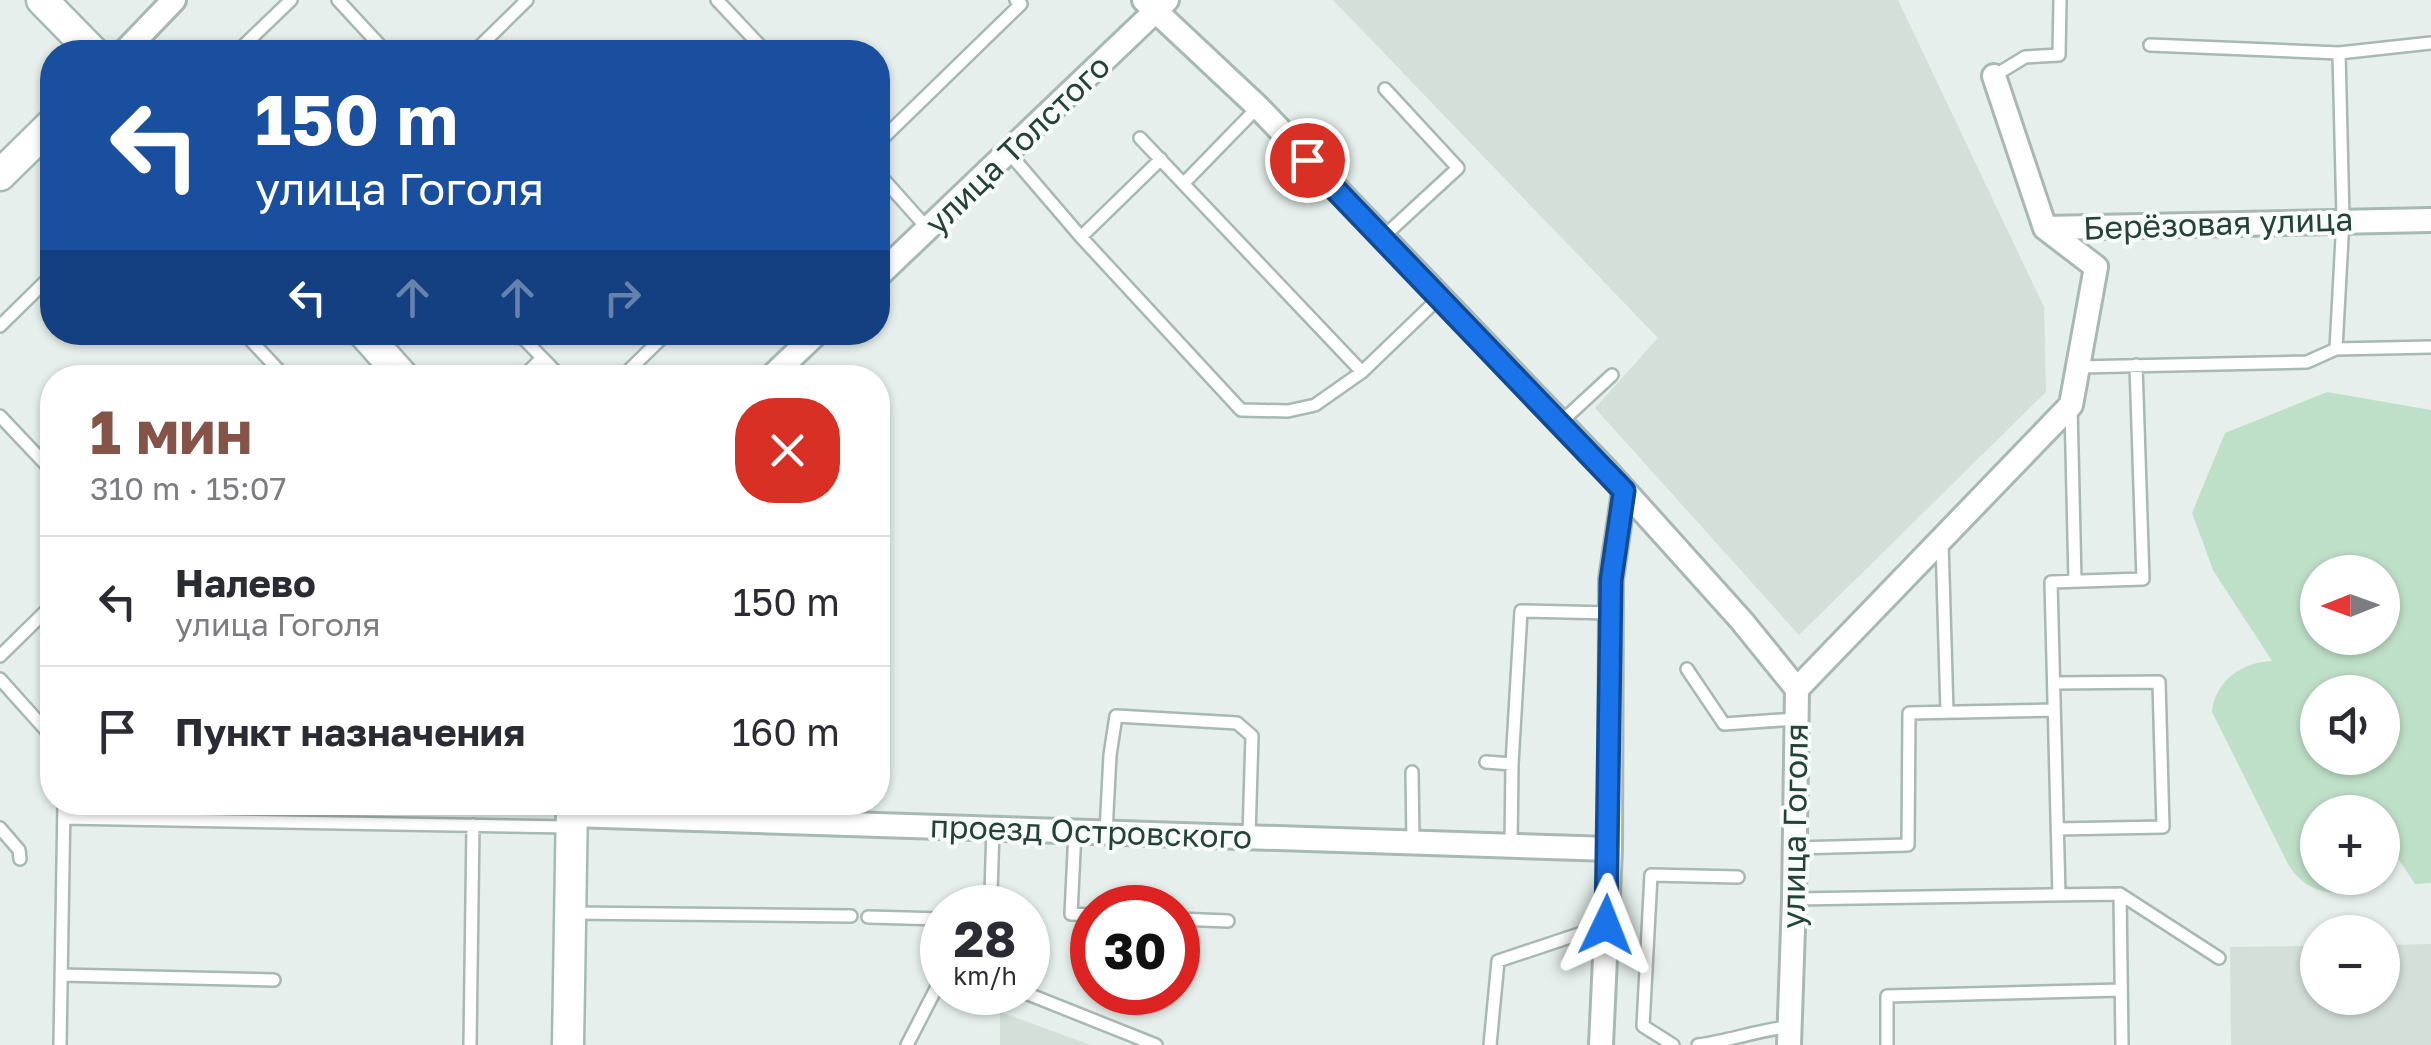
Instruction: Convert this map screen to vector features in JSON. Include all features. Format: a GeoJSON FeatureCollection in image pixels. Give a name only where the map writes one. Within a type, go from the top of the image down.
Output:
{"type":"FeatureCollection","features":[{"type":"Feature","properties":{"kind":"street"},"geometry":{"type":"LineString","coordinates":[[42,0],[81,40]]}},
{"type":"Feature","properties":{"kind":"street"},"geometry":{"type":"LineString","coordinates":[[136,40],[174,0]]}},
{"type":"Feature","properties":{"kind":"street","name":"улица Гоголя"},"geometry":{"type":"LineString","coordinates":[[1155,4],[1624,491],[1741,620],[1796,689],[1788,1036]]}},
{"type":"Feature","properties":{"kind":"street","name":"улица Толстого"},"geometry":{"type":"LineString","coordinates":[[890,265],[1009,153],[1155,4]]}},
{"type":"Feature","properties":{"kind":"street","name":"Берёзовая улица"},"geometry":{"type":"LineString","coordinates":[[1994,76],[2044,228],[2431,220]]}},
{"type":"Feature","properties":{"kind":"street"},"geometry":{"type":"LineString","coordinates":[[0,175],[40,136]]}},
{"type":"Feature","properties":{"kind":"street"},"geometry":{"type":"LineString","coordinates":[[1796,689],[2071,406],[2096,266],[2044,228]]}},
{"type":"Feature","properties":{"kind":"street"},"geometry":{"type":"LineString","coordinates":[[375,345],[392,365]]}},
{"type":"Feature","properties":{"kind":"street"},"geometry":{"type":"LineString","coordinates":[[784,365],[804,345]]}},
{"type":"Feature","properties":{"kind":"street"},"geometry":{"type":"LineString","coordinates":[[1601,1045],[1610,848],[1611,580],[1624,491]]}},
{"type":"Feature","properties":{"kind":"street"},"geometry":{"type":"LineString","coordinates":[[568,1045],[572,815]]}},
{"type":"Feature","properties":{"kind":"street","name":"проезд Островского"},"geometry":{"type":"LineString","coordinates":[[822,815],[993,828],[1610,848]]}},
{"type":"Feature","properties":{"kind":"lane"},"geometry":{"type":"LineString","coordinates":[[249,40],[291,0]]}},
{"type":"Feature","properties":{"kind":"lane"},"geometry":{"type":"LineString","coordinates":[[338,0],[375,40]]}},
{"type":"Feature","properties":{"kind":"lane"},"geometry":{"type":"LineString","coordinates":[[486,40],[527,0]]}},
{"type":"Feature","properties":{"kind":"lane"},"geometry":{"type":"LineString","coordinates":[[716,0],[754,40]]}},
{"type":"Feature","properties":{"kind":"lane"},"geometry":{"type":"LineString","coordinates":[[890,130],[1020,4],[1016,0]]}},
{"type":"Feature","properties":{"kind":"lane"},"geometry":{"type":"LineString","coordinates":[[1994,76],[2025,56],[2059,55],[2060,0]]}},
{"type":"Feature","properties":{"kind":"lane"},"geometry":{"type":"LineString","coordinates":[[2150,45],[2339,53],[2431,42]]}},
{"type":"Feature","properties":{"kind":"lane"},"geometry":{"type":"LineString","coordinates":[[2336,349],[2343,219],[2339,53]]}},
{"type":"Feature","properties":{"kind":"lane"},"geometry":{"type":"LineString","coordinates":[[1382,239],[1458,168],[1385,88]]}},
{"type":"Feature","properties":{"kind":"lane"},"geometry":{"type":"LineString","coordinates":[[1184,183],[1258,108]]}},
{"type":"Feature","properties":{"kind":"lane"},"geometry":{"type":"LineString","coordinates":[[1140,138],[1362,372]]}},
{"type":"Feature","properties":{"kind":"lane"},"geometry":{"type":"LineString","coordinates":[[1009,153],[1081,238],[1241,410],[1288,411],[1314,404],[1362,372],[1439,298]]}},
{"type":"Feature","properties":{"kind":"lane"},"geometry":{"type":"LineString","coordinates":[[1081,238],[1161,159]]}},
{"type":"Feature","properties":{"kind":"lane"},"geometry":{"type":"LineString","coordinates":[[890,187],[928,230]]}},
{"type":"Feature","properties":{"kind":"lane"},"geometry":{"type":"LineString","coordinates":[[0,326],[40,287]]}},
{"type":"Feature","properties":{"kind":"lane"},"geometry":{"type":"LineString","coordinates":[[255,345],[274,365]]}},
{"type":"Feature","properties":{"kind":"lane"},"geometry":{"type":"LineString","coordinates":[[529,345],[549,365]]}},
{"type":"Feature","properties":{"kind":"lane"},"geometry":{"type":"LineString","coordinates":[[634,365],[655,345]]}},
{"type":"Feature","properties":{"kind":"lane"},"geometry":{"type":"LineString","coordinates":[[2078,366],[2307,362],[2336,349],[2431,347]]}},
{"type":"Feature","properties":{"kind":"lane"},"geometry":{"type":"LineString","coordinates":[[535,365],[542,358]]}},
{"type":"Feature","properties":{"kind":"lane"},"geometry":{"type":"LineString","coordinates":[[2058,895],[2051,582],[2143,579],[2136,366]]}},
{"type":"Feature","properties":{"kind":"lane"},"geometry":{"type":"LineString","coordinates":[[1559,424],[1612,375]]}},
{"type":"Feature","properties":{"kind":"lane"},"geometry":{"type":"LineString","coordinates":[[2071,406],[2075,581]]}},
{"type":"Feature","properties":{"kind":"lane"},"geometry":{"type":"LineString","coordinates":[[0,416],[40,458]]}},
{"type":"Feature","properties":{"kind":"lane"},"geometry":{"type":"LineString","coordinates":[[1942,542],[1947,712]]}},
{"type":"Feature","properties":{"kind":"lane"},"geometry":{"type":"LineString","coordinates":[[1510,845],[1522,611],[1610,614]]}},
{"type":"Feature","properties":{"kind":"lane"},"geometry":{"type":"LineString","coordinates":[[0,656],[40,617]]}},
{"type":"Feature","properties":{"kind":"lane"},"geometry":{"type":"LineString","coordinates":[[1687,669],[1724,724],[1796,719]]}},
{"type":"Feature","properties":{"kind":"lane"},"geometry":{"type":"LineString","coordinates":[[0,679],[40,724]]}},
{"type":"Feature","properties":{"kind":"lane"},"geometry":{"type":"LineString","coordinates":[[2054,683],[2159,682],[2163,827],[2057,829]]}},
{"type":"Feature","properties":{"kind":"lane"},"geometry":{"type":"LineString","coordinates":[[1795,848],[1908,845],[1909,713],[2054,710]]}},
{"type":"Feature","properties":{"kind":"lane"},"geometry":{"type":"LineString","coordinates":[[1106,832],[1116,716],[1237,722],[1252,736],[1249,836]]}},
{"type":"Feature","properties":{"kind":"lane"},"geometry":{"type":"LineString","coordinates":[[1486,762],[1512,764]]}},
{"type":"Feature","properties":{"kind":"lane"},"geometry":{"type":"LineString","coordinates":[[1412,772],[1414,842]]}},
{"type":"Feature","properties":{"kind":"lane"},"geometry":{"type":"LineString","coordinates":[[60,1045],[64,818],[473,825],[572,815]]}},
{"type":"Feature","properties":{"kind":"lane"},"geometry":{"type":"LineString","coordinates":[[470,1045],[473,825]]}},
{"type":"Feature","properties":{"kind":"lane"},"geometry":{"type":"LineString","coordinates":[[0,828],[19,850],[20,859]]}},
{"type":"Feature","properties":{"kind":"lane"},"geometry":{"type":"LineString","coordinates":[[991,885],[993,828]]}},
{"type":"Feature","properties":{"kind":"lane"},"geometry":{"type":"LineString","coordinates":[[1072,885],[1075,830]]}},
{"type":"Feature","properties":{"kind":"lane"},"geometry":{"type":"LineString","coordinates":[[1674,1045],[1644,1026],[1650,875],[1738,877]]}},
{"type":"Feature","properties":{"kind":"lane"},"geometry":{"type":"LineString","coordinates":[[2120,894],[2122,1045]]}},
{"type":"Feature","properties":{"kind":"lane"},"geometry":{"type":"LineString","coordinates":[[1794,899],[2120,894],[2219,958]]}},
{"type":"Feature","properties":{"kind":"lane"},"geometry":{"type":"LineString","coordinates":[[570,913],[851,916]]}},
{"type":"Feature","properties":{"kind":"lane"},"geometry":{"type":"LineString","coordinates":[[868,917],[920,918]]}},
{"type":"Feature","properties":{"kind":"lane"},"geometry":{"type":"LineString","coordinates":[[1200,920],[1228,921]]}},
{"type":"Feature","properties":{"kind":"lane"},"geometry":{"type":"LineString","coordinates":[[1490,1045],[1498,961],[1606,925]]}},
{"type":"Feature","properties":{"kind":"lane"},"geometry":{"type":"LineString","coordinates":[[61,975],[274,980]]}},
{"type":"Feature","properties":{"kind":"lane"},"geometry":{"type":"LineString","coordinates":[[1886,1045],[1887,996],[2121,990]]}},
{"type":"Feature","properties":{"kind":"lane"},"geometry":{"type":"LineString","coordinates":[[1050,1003],[1156,1045]]}},
{"type":"Feature","properties":{"kind":"lane"},"geometry":{"type":"LineString","coordinates":[[907,1045],[922,1015]]}},
{"type":"Feature","properties":{"kind":"lane"},"geometry":{"type":"LineString","coordinates":[[1698,1045],[1736,1040],[1763,1030],[1788,1036]]}},
{"type":"Feature","properties":{"kind":"shaded area"},"geometry":{"type":"Polygon","coordinates":[[[1333,0],[1898,0],[2044,307],[2046,392],[1799,635],[1595,408],[1658,338],[1333,0]]]}},
{"type":"Feature","properties":{"kind":"shaded area"},"geometry":{"type":"Polygon","coordinates":[[[2431,944],[2431,1045],[2231,1045],[2230,947],[2300,946],[2300,1015],[2400,1015],[2400,945],[2431,944]]]}},
{"type":"Feature","properties":{"kind":"shaded area"},"geometry":{"type":"Polygon","coordinates":[[[1000,1015],[1008,1015],[1091,1045],[1000,1045],[1000,1015]]]}},
{"type":"Feature","properties":{"kind":"green space"},"geometry":{"type":"Polygon","coordinates":[[[2327,392],[2431,410],[2431,883],[2415,884],[2400,861],[2400,795],[2300,795],[2300,879],[2295,875],[2212,712],[2219,691],[2232,675],[2251,665],[2272,661],[2213,570],[2192,513],[2225,433],[2327,392]]]}},
{"type":"Feature","properties":{"kind":"route"},"geometry":{"type":"LineString","coordinates":[[1307,160],[1624,491],[1611,580],[1606,925]]}}]}
